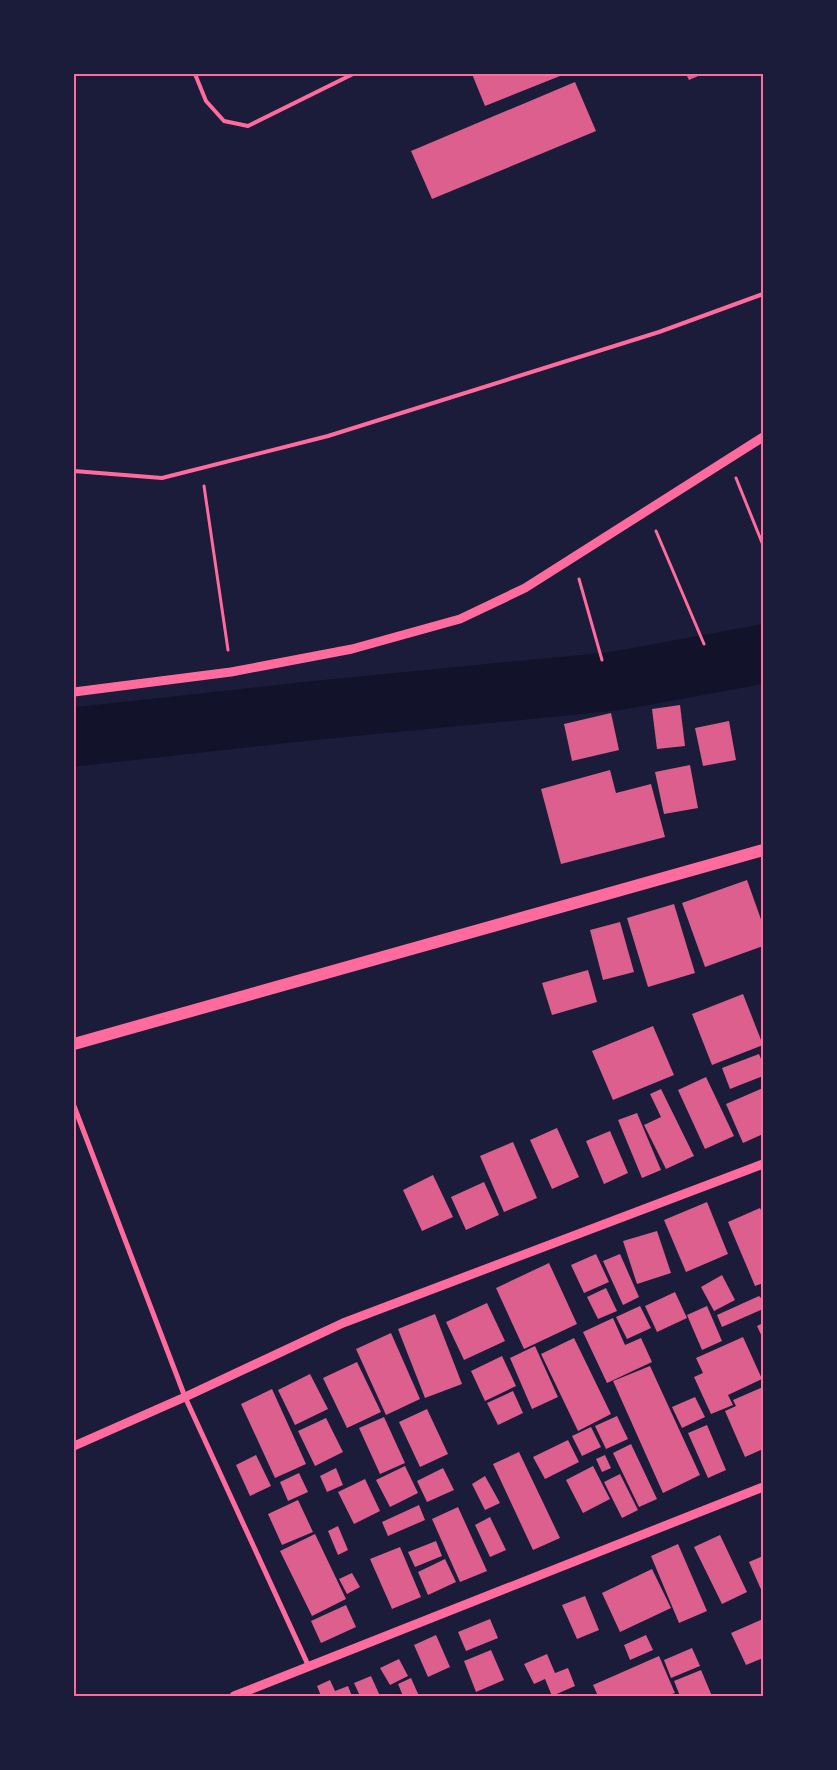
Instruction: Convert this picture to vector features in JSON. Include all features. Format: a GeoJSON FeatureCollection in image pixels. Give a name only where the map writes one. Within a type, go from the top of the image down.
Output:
{"type":"FeatureCollection","features":[{"type":"Feature","properties":{"kind":"main road"},"geometry":{"type":"LineString","coordinates":[[74,1044],[763,850]]}},
{"type":"Feature","properties":{"kind":"street"},"geometry":{"type":"LineString","coordinates":[[74,692],[231,672],[352,649],[460,620],[525,588],[763,437]]}},
{"type":"Feature","properties":{"kind":"street"},"geometry":{"type":"LineString","coordinates":[[74,1106],[185,1397],[310,1668]]}},
{"type":"Feature","properties":{"kind":"street"},"geometry":{"type":"LineString","coordinates":[[74,1446],[185,1397],[343,1323],[763,1164]]}},
{"type":"Feature","properties":{"kind":"street"},"geometry":{"type":"LineString","coordinates":[[234,1696],[310,1668],[763,1487]]}},
{"type":"Feature","properties":{"kind":"lane"},"geometry":{"type":"LineString","coordinates":[[195,74],[206,101],[224,121],[248,126],[353,74]]}},
{"type":"Feature","properties":{"kind":"lane"},"geometry":{"type":"LineString","coordinates":[[74,471],[162,478],[328,436],[659,332],[763,294]]}},
{"type":"Feature","properties":{"kind":"path"},"geometry":{"type":"LineString","coordinates":[[728,459],[763,545]]}},
{"type":"Feature","properties":{"kind":"path"},"geometry":{"type":"LineString","coordinates":[[202,468],[231,672]]}},
{"type":"Feature","properties":{"kind":"path"},"geometry":{"type":"LineString","coordinates":[[647,509],[704,644]]}},
{"type":"Feature","properties":{"kind":"path"},"geometry":{"type":"LineString","coordinates":[[572,557],[602,660]]}},
{"type":"Feature","properties":{"kind":"building"},"geometry":{"type":"Polygon","coordinates":[[[472,74],[565,74],[485,106],[472,74]]]}},
{"type":"Feature","properties":{"kind":"building"},"geometry":{"type":"Polygon","coordinates":[[[686,74],[703,74],[689,80],[686,74]]]}},
{"type":"Feature","properties":{"kind":"building"},"geometry":{"type":"Polygon","coordinates":[[[575,82],[596,131],[432,199],[411,151],[575,82]]]}},
{"type":"Feature","properties":{"kind":"building"},"geometry":{"type":"Polygon","coordinates":[[[680,705],[685,746],[657,749],[652,709],[680,705]]]}},
{"type":"Feature","properties":{"kind":"building"},"geometry":{"type":"Polygon","coordinates":[[[611,713],[619,750],[572,761],[564,724],[611,713]]]}},
{"type":"Feature","properties":{"kind":"building"},"geometry":{"type":"Polygon","coordinates":[[[729,721],[736,760],[703,766],[695,728],[729,721]]]}},
{"type":"Feature","properties":{"kind":"building"},"geometry":{"type":"Polygon","coordinates":[[[690,765],[698,808],[664,814],[655,772],[690,765]]]}},
{"type":"Feature","properties":{"kind":"building"},"geometry":{"type":"Polygon","coordinates":[[[610,770],[616,793],[651,784],[665,837],[561,864],[541,789],[610,770]]]}},
{"type":"Feature","properties":{"kind":"building"},"geometry":{"type":"Polygon","coordinates":[[[747,880],[763,925],[763,946],[705,967],[682,903],[747,880]]]}},
{"type":"Feature","properties":{"kind":"building"},"geometry":{"type":"Polygon","coordinates":[[[674,904],[695,973],[648,987],[627,918],[674,904]]]}},
{"type":"Feature","properties":{"kind":"building"},"geometry":{"type":"Polygon","coordinates":[[[620,922],[634,972],[603,980],[590,930],[620,922]]]}},
{"type":"Feature","properties":{"kind":"building"},"geometry":{"type":"Polygon","coordinates":[[[588,970],[597,1002],[552,1015],[542,983],[588,970]]]}},
{"type":"Feature","properties":{"kind":"building"},"geometry":{"type":"Polygon","coordinates":[[[743,994],[763,1045],[712,1065],[692,1014],[743,994]]]}},
{"type":"Feature","properties":{"kind":"building"},"geometry":{"type":"Polygon","coordinates":[[[653,1026],[674,1075],[613,1100],[592,1051],[653,1026]]]}},
{"type":"Feature","properties":{"kind":"building"},"geometry":{"type":"Polygon","coordinates":[[[759,1054],[763,1064],[763,1076],[730,1089],[722,1068],[759,1054]]]}},
{"type":"Feature","properties":{"kind":"building"},"geometry":{"type":"Polygon","coordinates":[[[706,1077],[734,1136],[705,1149],[678,1090],[706,1077]]]}},
{"type":"Feature","properties":{"kind":"building"},"geometry":{"type":"Polygon","coordinates":[[[763,1088],[763,1134],[743,1143],[726,1104],[763,1088]]]}},
{"type":"Feature","properties":{"kind":"building"},"geometry":{"type":"Polygon","coordinates":[[[661,1089],[694,1156],[666,1169],[644,1125],[661,1117],[650,1094],[661,1089]]]}},
{"type":"Feature","properties":{"kind":"building"},"geometry":{"type":"Polygon","coordinates":[[[637,1113],[661,1170],[642,1178],[618,1120],[637,1113]]]}},
{"type":"Feature","properties":{"kind":"building"},"geometry":{"type":"Polygon","coordinates":[[[557,1128],[579,1177],[552,1189],[530,1140],[557,1128]]]}},
{"type":"Feature","properties":{"kind":"building"},"geometry":{"type":"Polygon","coordinates":[[[610,1131],[628,1173],[604,1184],[586,1141],[610,1131]]]}},
{"type":"Feature","properties":{"kind":"building"},"geometry":{"type":"Polygon","coordinates":[[[513,1142],[537,1198],[504,1212],[480,1156],[513,1142]]]}},
{"type":"Feature","properties":{"kind":"building"},"geometry":{"type":"Polygon","coordinates":[[[433,1175],[453,1217],[422,1231],[403,1190],[433,1175]]]}},
{"type":"Feature","properties":{"kind":"building"},"geometry":{"type":"Polygon","coordinates":[[[484,1182],[499,1215],[466,1230],[451,1197],[484,1182]]]}},
{"type":"Feature","properties":{"kind":"building"},"geometry":{"type":"Polygon","coordinates":[[[707,1202],[728,1254],[686,1272],[664,1220],[707,1202]]]}},
{"type":"Feature","properties":{"kind":"building"},"geometry":{"type":"Polygon","coordinates":[[[760,1208],[763,1215],[763,1283],[755,1286],[728,1222],[760,1208]]]}},
{"type":"Feature","properties":{"kind":"building"},"geometry":{"type":"Polygon","coordinates":[[[657,1231],[671,1273],[637,1284],[623,1241],[657,1231]]]}},
{"type":"Feature","properties":{"kind":"building"},"geometry":{"type":"Polygon","coordinates":[[[596,1254],[609,1282],[584,1293],[571,1265],[596,1254]]]}},
{"type":"Feature","properties":{"kind":"building"},"geometry":{"type":"Polygon","coordinates":[[[620,1254],[639,1297],[623,1305],[603,1261],[620,1254]]]}},
{"type":"Feature","properties":{"kind":"building"},"geometry":{"type":"Polygon","coordinates":[[[549,1263],[577,1324],[524,1349],[496,1288],[549,1263]]]}},
{"type":"Feature","properties":{"kind":"building"},"geometry":{"type":"Polygon","coordinates":[[[722,1275],[735,1300],[714,1311],[701,1287],[722,1275]]]}},
{"type":"Feature","properties":{"kind":"building"},"geometry":{"type":"Polygon","coordinates":[[[606,1288],[617,1311],[598,1319],[587,1297],[606,1288]]]}},
{"type":"Feature","properties":{"kind":"building"},"geometry":{"type":"Polygon","coordinates":[[[675,1292],[687,1318],[657,1332],[645,1306],[675,1292]]]}},
{"type":"Feature","properties":{"kind":"building"},"geometry":{"type":"Polygon","coordinates":[[[759,1296],[763,1300],[763,1309],[722,1327],[717,1315],[759,1296]]]}},
{"type":"Feature","properties":{"kind":"building"},"geometry":{"type":"Polygon","coordinates":[[[487,1303],[505,1341],[464,1360],[446,1322],[487,1303]]]}},
{"type":"Feature","properties":{"kind":"building"},"geometry":{"type":"Polygon","coordinates":[[[640,1306],[651,1328],[627,1339],[616,1317],[640,1306]]]}},
{"type":"Feature","properties":{"kind":"building"},"geometry":{"type":"Polygon","coordinates":[[[707,1306],[722,1341],[702,1350],[687,1315],[707,1306]]]}},
{"type":"Feature","properties":{"kind":"building"},"geometry":{"type":"Polygon","coordinates":[[[435,1314],[462,1384],[425,1398],[398,1329],[435,1314]]]}},
{"type":"Feature","properties":{"kind":"building"},"geometry":{"type":"Polygon","coordinates":[[[613,1318],[625,1345],[641,1338],[652,1362],[607,1383],[583,1332],[613,1318]]]}},
{"type":"Feature","properties":{"kind":"building"},"geometry":{"type":"Polygon","coordinates":[[[763,1323],[763,1339],[757,1326],[763,1323]]]}},
{"type":"Feature","properties":{"kind":"building"},"geometry":{"type":"Polygon","coordinates":[[[391,1333],[420,1399],[386,1415],[356,1349],[391,1333]]]}},
{"type":"Feature","properties":{"kind":"building"},"geometry":{"type":"Polygon","coordinates":[[[743,1337],[762,1379],[728,1395],[733,1405],[711,1414],[694,1377],[703,1373],[696,1358],[743,1337]]]}},
{"type":"Feature","properties":{"kind":"building"},"geometry":{"type":"Polygon","coordinates":[[[574,1338],[611,1414],[578,1431],[541,1354],[574,1338]]]}},
{"type":"Feature","properties":{"kind":"building"},"geometry":{"type":"Polygon","coordinates":[[[535,1346],[558,1397],[532,1409],[510,1358],[535,1346]]]}},
{"type":"Feature","properties":{"kind":"building"},"geometry":{"type":"Polygon","coordinates":[[[502,1356],[516,1386],[485,1401],[471,1371],[502,1356]]]}},
{"type":"Feature","properties":{"kind":"building"},"geometry":{"type":"Polygon","coordinates":[[[357,1362],[381,1412],[347,1428],[323,1378],[357,1362]]]}},
{"type":"Feature","properties":{"kind":"building"},"geometry":{"type":"Polygon","coordinates":[[[650,1366],[700,1475],[663,1493],[613,1381],[650,1366]]]}},
{"type":"Feature","properties":{"kind":"building"},"geometry":{"type":"Polygon","coordinates":[[[310,1374],[328,1409],[295,1425],[278,1390],[310,1374]]]}},
{"type":"Feature","properties":{"kind":"building"},"geometry":{"type":"Polygon","coordinates":[[[763,1387],[763,1449],[745,1457],[725,1411],[736,1406],[733,1400],[763,1387]]]}},
{"type":"Feature","properties":{"kind":"building"},"geometry":{"type":"Polygon","coordinates":[[[272,1389],[306,1464],[275,1478],[241,1404],[272,1389]]]}},
{"type":"Feature","properties":{"kind":"building"},"geometry":{"type":"Polygon","coordinates":[[[513,1391],[523,1413],[498,1425],[487,1403],[513,1391]]]}},
{"type":"Feature","properties":{"kind":"building"},"geometry":{"type":"Polygon","coordinates":[[[695,1397],[705,1417],[682,1428],[672,1407],[695,1397]]]}},
{"type":"Feature","properties":{"kind":"building"},"geometry":{"type":"Polygon","coordinates":[[[427,1409],[448,1454],[420,1467],[399,1422],[427,1409]]]}},
{"type":"Feature","properties":{"kind":"building"},"geometry":{"type":"Polygon","coordinates":[[[617,1416],[628,1439],[606,1449],[595,1426],[617,1416]]]}},
{"type":"Feature","properties":{"kind":"building"},"geometry":{"type":"Polygon","coordinates":[[[384,1417],[405,1463],[380,1474],[359,1428],[384,1417]]]}},
{"type":"Feature","properties":{"kind":"building"},"geometry":{"type":"Polygon","coordinates":[[[326,1418],[343,1452],[315,1466],[298,1431],[326,1418]]]}},
{"type":"Feature","properties":{"kind":"building"},"geometry":{"type":"Polygon","coordinates":[[[707,1425],[726,1470],[708,1478],[688,1433],[707,1425]]]}},
{"type":"Feature","properties":{"kind":"building"},"geometry":{"type":"Polygon","coordinates":[[[591,1427],[601,1447],[582,1456],[572,1436],[591,1427]]]}},
{"type":"Feature","properties":{"kind":"building"},"geometry":{"type":"Polygon","coordinates":[[[568,1440],[579,1462],[545,1479],[533,1457],[568,1440]]]}},
{"type":"Feature","properties":{"kind":"building"},"geometry":{"type":"Polygon","coordinates":[[[631,1444],[657,1499],[639,1507],[613,1453],[631,1444]]]}},
{"type":"Feature","properties":{"kind":"building"},"geometry":{"type":"Polygon","coordinates":[[[519,1452],[560,1538],[533,1550],[493,1464],[519,1452]]]}},
{"type":"Feature","properties":{"kind":"building"},"geometry":{"type":"Polygon","coordinates":[[[256,1455],[271,1486],[250,1496],[236,1465],[256,1455]]]}},
{"type":"Feature","properties":{"kind":"building"},"geometry":{"type":"Polygon","coordinates":[[[605,1455],[611,1468],[602,1472],[596,1459],[605,1455]]]}},
{"type":"Feature","properties":{"kind":"building"},"geometry":{"type":"Polygon","coordinates":[[[405,1466],[418,1493],[390,1507],[376,1480],[405,1466]]]}},
{"type":"Feature","properties":{"kind":"building"},"geometry":{"type":"Polygon","coordinates":[[[593,1466],[610,1499],[583,1513],[566,1480],[593,1466]]]}},
{"type":"Feature","properties":{"kind":"building"},"geometry":{"type":"Polygon","coordinates":[[[336,1468],[343,1485],[327,1492],[320,1476],[336,1468]]]}},
{"type":"Feature","properties":{"kind":"building"},"geometry":{"type":"Polygon","coordinates":[[[443,1468],[454,1490],[427,1502],[417,1481],[443,1468]]]}},
{"type":"Feature","properties":{"kind":"building"},"geometry":{"type":"Polygon","coordinates":[[[299,1473],[308,1492],[288,1501],[280,1482],[299,1473]]]}},
{"type":"Feature","properties":{"kind":"building"},"geometry":{"type":"Polygon","coordinates":[[[620,1474],[638,1510],[622,1518],[604,1482],[620,1474]]]}},
{"type":"Feature","properties":{"kind":"building"},"geometry":{"type":"Polygon","coordinates":[[[485,1476],[500,1503],[485,1510],[472,1484],[485,1476]]]}},
{"type":"Feature","properties":{"kind":"building"},"geometry":{"type":"Polygon","coordinates":[[[365,1479],[380,1511],[354,1524],[338,1492],[365,1479]]]}},
{"type":"Feature","properties":{"kind":"building"},"geometry":{"type":"Polygon","coordinates":[[[298,1500],[313,1532],[282,1545],[268,1514],[298,1500]]]}},
{"type":"Feature","properties":{"kind":"building"},"geometry":{"type":"Polygon","coordinates":[[[419,1505],[425,1520],[388,1536],[382,1522],[419,1505]]]}},
{"type":"Feature","properties":{"kind":"building"},"geometry":{"type":"Polygon","coordinates":[[[458,1507],[487,1571],[460,1582],[432,1519],[458,1507]]]}},
{"type":"Feature","properties":{"kind":"building"},"geometry":{"type":"Polygon","coordinates":[[[490,1517],[506,1550],[490,1557],[475,1525],[490,1517]]]}},
{"type":"Feature","properties":{"kind":"building"},"geometry":{"type":"Polygon","coordinates":[[[338,1526],[348,1550],[338,1555],[328,1531],[338,1526]]]}},
{"type":"Feature","properties":{"kind":"building"},"geometry":{"type":"Polygon","coordinates":[[[315,1534],[346,1599],[312,1616],[280,1551],[315,1534]]]}},
{"type":"Feature","properties":{"kind":"building"},"geometry":{"type":"Polygon","coordinates":[[[720,1535],[747,1592],[722,1604],[694,1547],[720,1535]]]}},
{"type":"Feature","properties":{"kind":"building"},"geometry":{"type":"Polygon","coordinates":[[[436,1541],[442,1556],[415,1567],[408,1552],[436,1541]]]}},
{"type":"Feature","properties":{"kind":"building"},"geometry":{"type":"Polygon","coordinates":[[[678,1544],[707,1611],[679,1623],[651,1556],[678,1544]]]}},
{"type":"Feature","properties":{"kind":"building"},"geometry":{"type":"Polygon","coordinates":[[[400,1547],[421,1597],[392,1609],[370,1559],[400,1547]]]}},
{"type":"Feature","properties":{"kind":"building"},"geometry":{"type":"Polygon","coordinates":[[[763,1556],[763,1594],[749,1562],[763,1556]]]}},
{"type":"Feature","properties":{"kind":"building"},"geometry":{"type":"Polygon","coordinates":[[[445,1559],[456,1582],[428,1595],[418,1572],[445,1559]]]}},
{"type":"Feature","properties":{"kind":"building"},"geometry":{"type":"Polygon","coordinates":[[[652,1569],[671,1608],[620,1632],[602,1593],[652,1569]]]}},
{"type":"Feature","properties":{"kind":"building"},"geometry":{"type":"Polygon","coordinates":[[[352,1573],[360,1587],[347,1594],[339,1579],[352,1573]]]}},
{"type":"Feature","properties":{"kind":"building"},"geometry":{"type":"Polygon","coordinates":[[[585,1596],[599,1630],[577,1639],[562,1605],[585,1596]]]}},
{"type":"Feature","properties":{"kind":"building"},"geometry":{"type":"Polygon","coordinates":[[[346,1605],[356,1627],[321,1643],[311,1621],[346,1605]]]}},
{"type":"Feature","properties":{"kind":"building"},"geometry":{"type":"Polygon","coordinates":[[[490,1619],[498,1638],[466,1651],[458,1632],[490,1619]]]}},
{"type":"Feature","properties":{"kind":"building"},"geometry":{"type":"Polygon","coordinates":[[[763,1619],[763,1658],[746,1665],[731,1633],[763,1619]]]}},
{"type":"Feature","properties":{"kind":"building"},"geometry":{"type":"Polygon","coordinates":[[[436,1635],[450,1667],[428,1677],[414,1645],[436,1635]]]}},
{"type":"Feature","properties":{"kind":"building"},"geometry":{"type":"Polygon","coordinates":[[[646,1635],[653,1650],[630,1660],[624,1645],[646,1635]]]}},
{"type":"Feature","properties":{"kind":"building"},"geometry":{"type":"Polygon","coordinates":[[[692,1648],[700,1666],[671,1678],[664,1660],[692,1648]]]}},
{"type":"Feature","properties":{"kind":"building"},"geometry":{"type":"Polygon","coordinates":[[[491,1650],[504,1680],[476,1692],[464,1661],[491,1650]]]}},
{"type":"Feature","properties":{"kind":"building"},"geometry":{"type":"Polygon","coordinates":[[[547,1654],[555,1673],[568,1668],[575,1686],[552,1696],[545,1679],[534,1684],[524,1664],[547,1654]]]}},
{"type":"Feature","properties":{"kind":"building"},"geometry":{"type":"Polygon","coordinates":[[[659,1656],[675,1693],[666,1696],[598,1696],[593,1685],[659,1656]]]}},
{"type":"Feature","properties":{"kind":"building"},"geometry":{"type":"Polygon","coordinates":[[[399,1659],[408,1676],[390,1685],[380,1668],[399,1659]]]}},
{"type":"Feature","properties":{"kind":"building"},"geometry":{"type":"Polygon","coordinates":[[[701,1670],[712,1696],[680,1696],[674,1681],[701,1670]]]}},
{"type":"Feature","properties":{"kind":"building"},"geometry":{"type":"Polygon","coordinates":[[[371,1676],[380,1696],[360,1696],[354,1683],[371,1676]]]}},
{"type":"Feature","properties":{"kind":"building"},"geometry":{"type":"Polygon","coordinates":[[[411,1678],[419,1696],[403,1696],[398,1684],[411,1678]]]}},
{"type":"Feature","properties":{"kind":"building"},"geometry":{"type":"Polygon","coordinates":[[[330,1680],[335,1691],[348,1686],[352,1696],[321,1696],[317,1686],[330,1680]]]}},
{"type":"Feature","properties":{"kind":"waterway"},"geometry":{"type":"LineString","coordinates":[[74,737],[309,711],[616,681],[763,654]]}}]}
